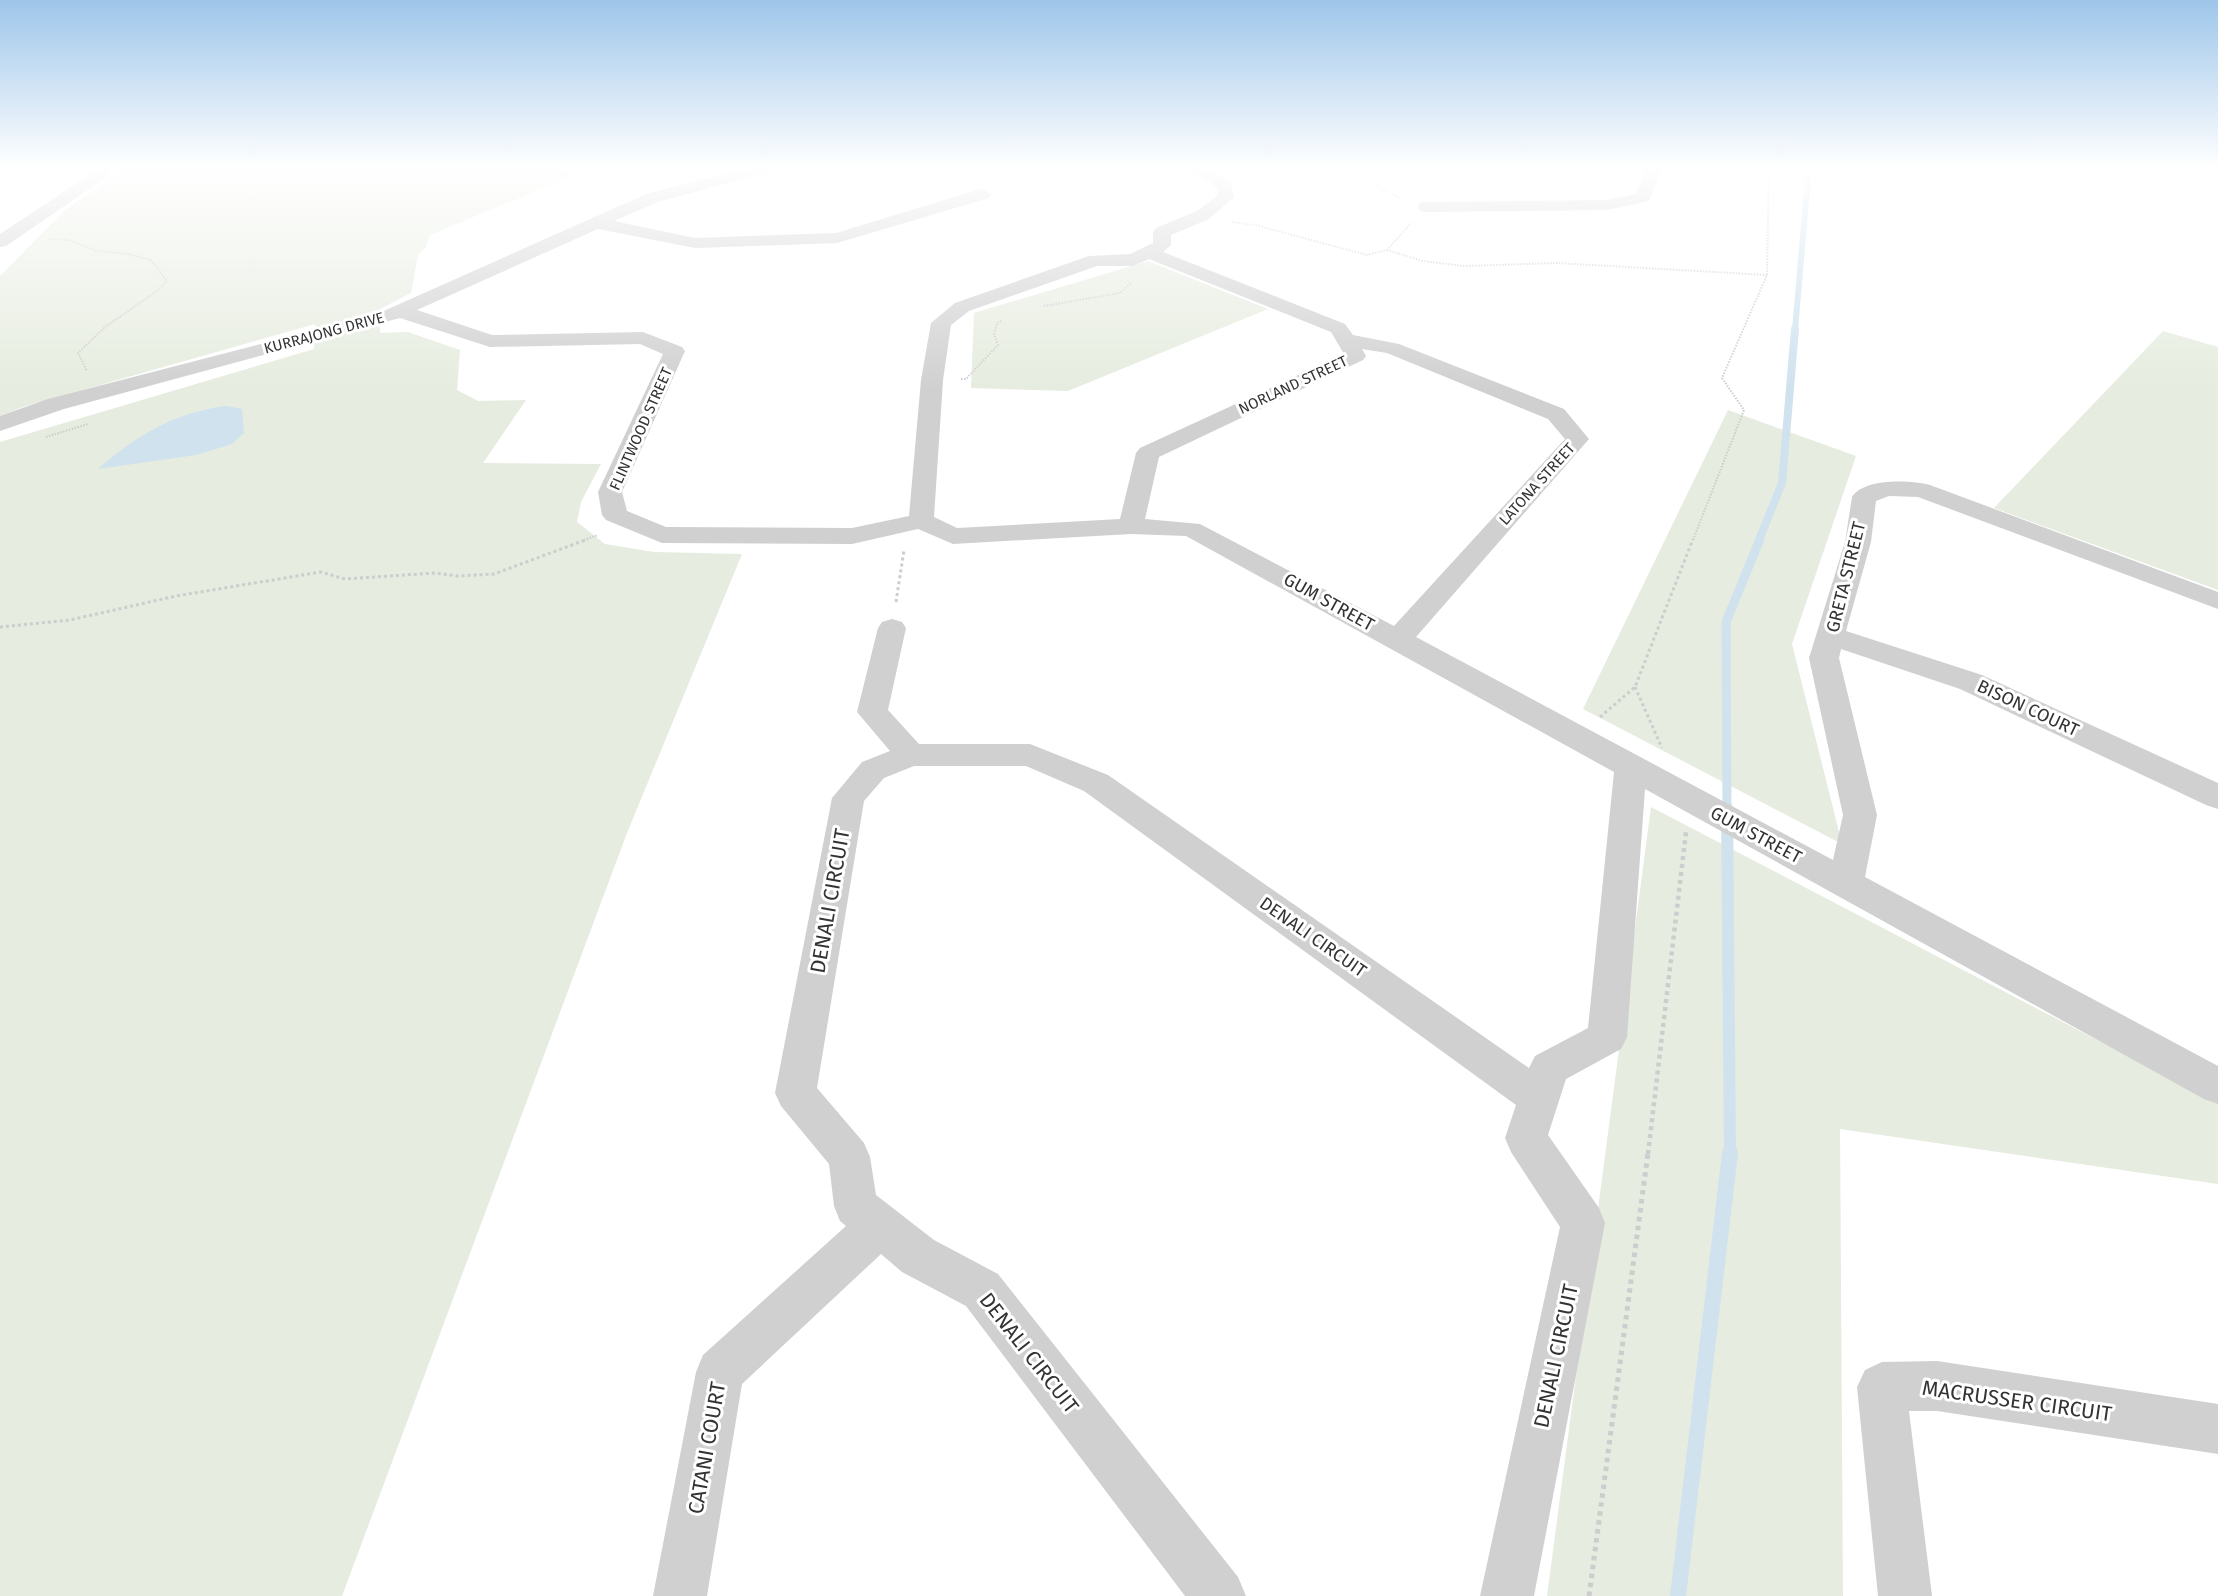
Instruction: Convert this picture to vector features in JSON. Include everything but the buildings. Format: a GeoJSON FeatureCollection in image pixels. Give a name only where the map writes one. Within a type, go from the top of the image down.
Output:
{"type":"FeatureCollection","features":[{"type":"Feature","properties":{"kind":"street","name":"KURRAJONG DRIVE"},"geometry":{"type":"LineString","coordinates":[[0,424],[56,404],[384,318],[557,240]]}},
{"type":"Feature","properties":{"kind":"street"},"geometry":{"type":"LineString","coordinates":[[683,240],[695,243],[767,240]]}},
{"type":"Feature","properties":{"kind":"street"},"geometry":{"type":"LineString","coordinates":[[910,524],[941,323],[962,307],[1095,260],[1133,260],[1158,256],[1162,240]]}},
{"type":"Feature","properties":{"kind":"street","name":"NORLAND STREET"},"geometry":{"type":"LineString","coordinates":[[1131,526],[1148,453],[1356,356],[1338,328],[1158,256]]}},
{"type":"Feature","properties":{"kind":"street","name":"FLINTWOOD STREET"},"geometry":{"type":"LineString","coordinates":[[399,311],[490,341],[643,338],[675,351],[610,492],[615,515],[662,534],[852,536],[910,524]]}},
{"type":"Feature","properties":{"kind":"street","name":"LATONA STREET"},"geometry":{"type":"LineString","coordinates":[[1346,340],[1392,348],[1556,414],[1577,439],[1398,639]]}},
{"type":"Feature","properties":{"kind":"street","name":"GRETA STREET"},"geometry":{"type":"LineString","coordinates":[[1846,883],[1860,815],[1824,658],[1858,542],[1864,497],[1886,489],[1921,490],[2218,601]]}},
{"type":"Feature","properties":{"kind":"street","name":"GUM STREET"},"geometry":{"type":"LineString","coordinates":[[910,524],[954,536],[1131,526],[1191,529],[1398,639],[2218,1086]]}},
{"type":"Feature","properties":{"kind":"street"},"geometry":{"type":"LineString","coordinates":[[892,628],[872,712],[910,755]]}},
{"type":"Feature","properties":{"kind":"street","name":"BISON COURT"},"geometry":{"type":"LineString","coordinates":[[1831,636],[1971,682],[2218,797]]}},
{"type":"Feature","properties":{"kind":"street","name":"DENALI CIRCUIT"},"geometry":{"type":"LineString","coordinates":[[1219,1596],[982,1290],[918,1256],[856,1206],[849,1157],[796,1093],[848,798],[873,770],[910,755],[1030,755],[1096,783],[1539,1098]]}},
{"type":"Feature","properties":{"kind":"street","name":"DENALI CIRCUIT"},"geometry":{"type":"LineString","coordinates":[[1507,1596],[1583,1223],[1526,1138],[1549,1068],[1607,1037],[1631,766]]}},
{"type":"Feature","properties":{"kind":"street","name":"CATANI COURT"},"geometry":{"type":"LineString","coordinates":[[680,1596],[720,1372],[881,1224]]}},
{"type":"Feature","properties":{"kind":"street","name":"MACRUSSER CIRCUIT"},"geometry":{"type":"LineString","coordinates":[[1905,1596],[1881,1387],[1937,1386],[2218,1429]]}},
{"type":"Feature","properties":{"kind":"path"},"geometry":{"type":"LineString","coordinates":[[70,240],[97,251],[129,254],[151,260],[167,281],[157,291],[105,327],[78,353],[91,383],[91,395]]}},
{"type":"Feature","properties":{"kind":"path"},"geometry":{"type":"LineString","coordinates":[[1311,240],[1367,255],[1387,250],[1423,261],[1463,266],[1557,263],[1767,275]]}},
{"type":"Feature","properties":{"kind":"path"},"geometry":{"type":"LineString","coordinates":[[1387,250],[1396,240]]}},
{"type":"Feature","properties":{"kind":"path"},"geometry":{"type":"LineString","coordinates":[[1576,736],[1635,687],[1744,410],[1722,378],[1767,275],[1768,240]]}},
{"type":"Feature","properties":{"kind":"path"},"geometry":{"type":"LineString","coordinates":[[1035,307],[1120,293],[1131,282],[1134,272],[1158,256]]}},
{"type":"Feature","properties":{"kind":"path"},"geometry":{"type":"LineString","coordinates":[[932,380],[966,379],[998,345],[994,334],[997,323],[1005,318]]}},
{"type":"Feature","properties":{"kind":"path"},"geometry":{"type":"LineString","coordinates":[[42,438],[92,422]]}},
{"type":"Feature","properties":{"kind":"path"},"geometry":{"type":"LineString","coordinates":[[0,627],[70,620],[176,596],[230,589],[294,575],[321,572],[345,579],[435,573],[458,576],[494,574],[632,522]]}},
{"type":"Feature","properties":{"kind":"path"},"geometry":{"type":"LineString","coordinates":[[892,628],[910,524]]}},
{"type":"Feature","properties":{"kind":"path"},"geometry":{"type":"LineString","coordinates":[[1589,1596],[1649,1148],[1690,800],[1635,687]]}},
{"type":"Feature","properties":{"kind":"shaded area"},"geometry":{"type":"Polygon","coordinates":[[[35,240],[428,240],[426,247],[418,255],[411,293],[380,309],[380,333],[408,332],[460,350],[457,390],[478,401],[526,400],[483,463],[601,464],[581,502],[577,522],[605,544],[654,552],[742,554],[627,833],[342,1596],[0,1596],[0,442],[314,349],[315,324],[26,406],[0,416],[0,276],[35,240]]]}},
{"type":"Feature","properties":{"kind":"shaded area"},"geometry":{"type":"Polygon","coordinates":[[[1148,261],[1268,309],[1068,391],[971,388],[974,313],[1148,261]]]}},
{"type":"Feature","properties":{"kind":"shaded area"},"geometry":{"type":"Polygon","coordinates":[[[2163,331],[2218,347],[2218,590],[1994,508],[2163,331]]]}},
{"type":"Feature","properties":{"kind":"shaded area"},"geometry":{"type":"Polygon","coordinates":[[[1728,410],[1856,456],[1792,644],[1842,844],[1583,709],[1728,410]]]}},
{"type":"Feature","properties":{"kind":"shaded area"},"geometry":{"type":"Polygon","coordinates":[[[1651,807],[2218,1103],[2218,1184],[1840,1129],[1843,1596],[1547,1596],[1651,807]]]}},
{"type":"Feature","properties":{"kind":"water"},"geometry":{"type":"Polygon","coordinates":[[[227,406],[242,409],[244,433],[232,444],[196,455],[98,469],[127,446],[158,427],[190,414],[227,406]]]}},
{"type":"Feature","properties":{"kind":"waterway"},"geometry":{"type":"LineString","coordinates":[[1795,330],[1803,240]]}},
{"type":"Feature","properties":{"kind":"waterway"},"geometry":{"type":"LineString","coordinates":[[1759,540],[1782,483],[1795,329]]}},
{"type":"Feature","properties":{"kind":"waterway"},"geometry":{"type":"LineString","coordinates":[[1727,809],[1726,622],[1760,539]]}},
{"type":"Feature","properties":{"kind":"waterway"},"geometry":{"type":"LineString","coordinates":[[1727,808],[1730,1153]]}},
{"type":"Feature","properties":{"kind":"waterway"},"geometry":{"type":"LineString","coordinates":[[1678,1596],[1730,1153]]}}]}
